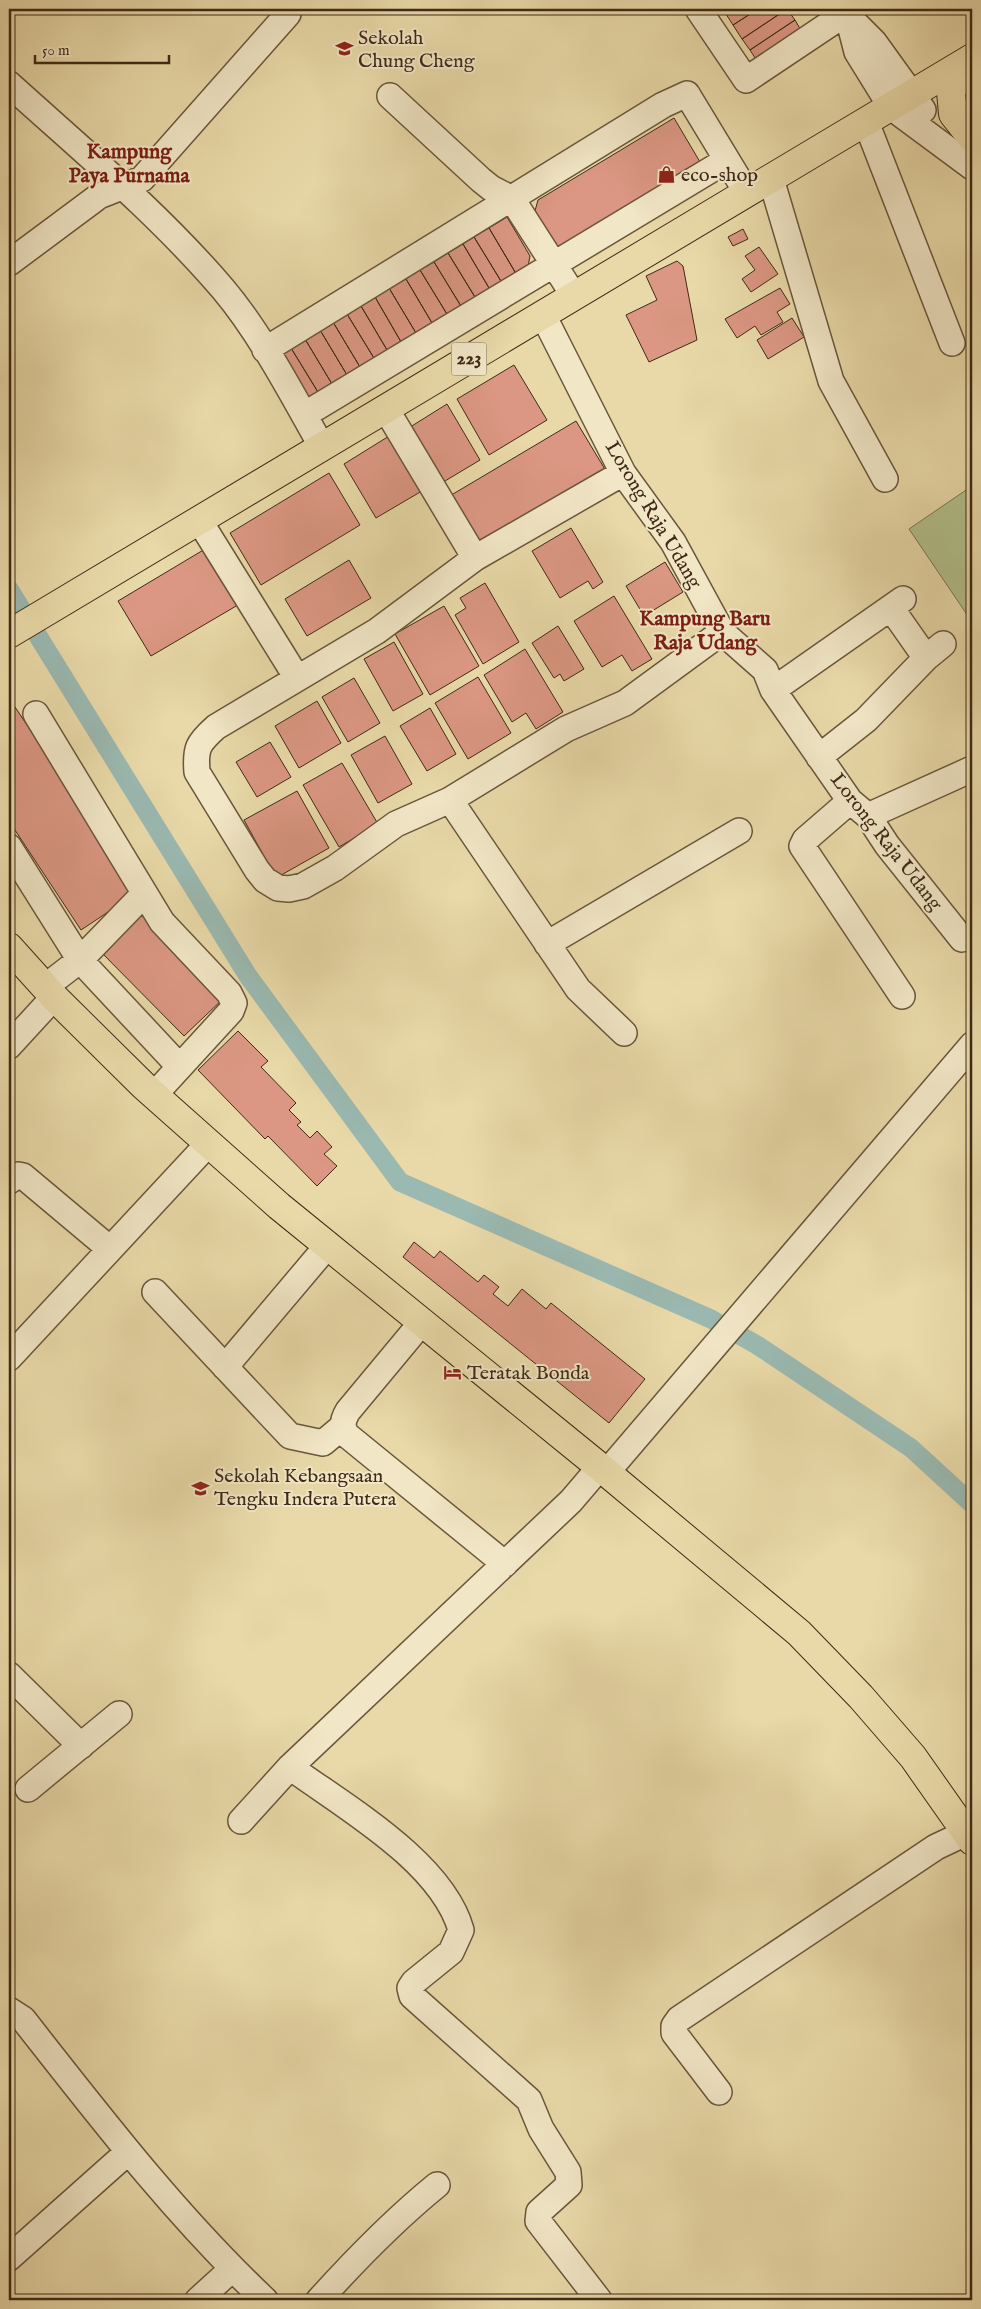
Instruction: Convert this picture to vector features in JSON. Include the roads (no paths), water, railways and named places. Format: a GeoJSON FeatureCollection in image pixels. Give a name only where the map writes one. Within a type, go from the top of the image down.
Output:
{"type":"FeatureCollection","features":[{"type":"Feature","properties":{"kind":"main road","name":"223"},"geometry":{"type":"LineString","coordinates":[[13,631],[972,59]]}},
{"type":"Feature","properties":{"kind":"main road"},"geometry":{"type":"LineString","coordinates":[[972,59],[950,91],[953,114],[972,138]]}},
{"type":"Feature","properties":{"kind":"main road"},"geometry":{"type":"LineString","coordinates":[[9,947],[49,992],[154,1095],[208,1144],[328,1245],[604,1469],[799,1633],[861,1697],[913,1757],[971,1834]]}},
{"type":"Feature","properties":{"kind":"street"},"geometry":{"type":"LineString","coordinates":[[698,9],[746,80],[846,13],[874,42],[901,101],[972,167]]}},
{"type":"Feature","properties":{"kind":"street"},"geometry":{"type":"LineString","coordinates":[[12,255],[99,196],[142,179],[288,14]]}},
{"type":"Feature","properties":{"kind":"street"},"geometry":{"type":"LineString","coordinates":[[9,84],[176,237],[224,290],[266,350],[322,447]]}},
{"type":"Feature","properties":{"kind":"street"},"geometry":{"type":"LineString","coordinates":[[266,350],[663,105],[687,94],[747,193]]}},
{"type":"Feature","properties":{"kind":"street"},"geometry":{"type":"LineString","coordinates":[[390,96],[481,180],[491,188],[512,198],[574,296]]}},
{"type":"Feature","properties":{"kind":"street"},"geometry":{"type":"LineString","coordinates":[[901,101],[924,111],[956,131],[972,138]]}},
{"type":"Feature","properties":{"kind":"street"},"geometry":{"type":"LineString","coordinates":[[866,122],[952,343]]}},
{"type":"Feature","properties":{"kind":"street"},"geometry":{"type":"LineString","coordinates":[[304,415],[727,160]]}},
{"type":"Feature","properties":{"kind":"street"},"geometry":{"type":"LineString","coordinates":[[771,179],[831,381],[885,479]]}},
{"type":"Feature","properties":{"kind":"street","name":"Lorong Raja Udang"},"geometry":{"type":"LineString","coordinates":[[543,315],[623,473],[673,542],[722,632],[765,670],[773,690],[820,757],[962,939]]}},
{"type":"Feature","properties":{"kind":"street"},"geometry":{"type":"LineString","coordinates":[[386,409],[475,558]]}},
{"type":"Feature","properties":{"kind":"street"},"geometry":{"type":"LineString","coordinates":[[623,473],[475,558],[377,631],[216,727],[198,746],[196,757],[197,772],[265,880],[278,888],[289,890],[303,886],[335,868],[396,824],[450,800],[566,728],[625,703],[722,632]]}},
{"type":"Feature","properties":{"kind":"street"},"geometry":{"type":"LineString","coordinates":[[199,520],[297,678]]}},
{"type":"Feature","properties":{"kind":"street"},"geometry":{"type":"LineString","coordinates":[[773,690],[897,603],[934,651],[866,720],[820,757]]}},
{"type":"Feature","properties":{"kind":"street"},"geometry":{"type":"LineString","coordinates":[[36,714],[162,922],[229,993],[234,1003],[231,1012],[154,1095]]}},
{"type":"Feature","properties":{"kind":"street"},"geometry":{"type":"LineString","coordinates":[[902,996],[802,846],[805,840],[859,808],[972,769]]}},
{"type":"Feature","properties":{"kind":"street"},"geometry":{"type":"LineString","coordinates":[[450,800],[578,988],[624,1033]]}},
{"type":"Feature","properties":{"kind":"street"},"geometry":{"type":"LineString","coordinates":[[547,944],[739,831]]}},
{"type":"Feature","properties":{"kind":"street"},"geometry":{"type":"LineString","coordinates":[[9,847],[80,960],[179,1066]]}},
{"type":"Feature","properties":{"kind":"street"},"geometry":{"type":"LineString","coordinates":[[9,1046],[49,992],[144,894]]}},
{"type":"Feature","properties":{"kind":"street"},"geometry":{"type":"LineString","coordinates":[[241,1821],[290,1767],[604,1469],[697,1366],[972,1045]]}},
{"type":"Feature","properties":{"kind":"street"},"geometry":{"type":"LineString","coordinates":[[9,1358],[208,1144]]}},
{"type":"Feature","properties":{"kind":"street"},"geometry":{"type":"LineString","coordinates":[[9,1182],[18,1175],[23,1176],[110,1249]]}},
{"type":"Feature","properties":{"kind":"street"},"geometry":{"type":"LineString","coordinates":[[225,1367],[328,1245]]}},
{"type":"Feature","properties":{"kind":"street"},"geometry":{"type":"LineString","coordinates":[[155,1292],[290,1436],[323,1443],[342,1427]]}},
{"type":"Feature","properties":{"kind":"street"},"geometry":{"type":"LineString","coordinates":[[422,1322],[348,1411],[343,1419],[342,1427],[348,1436],[505,1564]]}},
{"type":"Feature","properties":{"kind":"street"},"geometry":{"type":"LineString","coordinates":[[9,1675],[81,1746]]}},
{"type":"Feature","properties":{"kind":"street"},"geometry":{"type":"LineString","coordinates":[[28,1789],[119,1714]]}},
{"type":"Feature","properties":{"kind":"street"},"geometry":{"type":"LineString","coordinates":[[290,1767],[398,1846],[432,1879],[457,1916],[461,1930],[451,1952],[414,1982],[410,1988],[412,1996],[518,2089],[533,2107],[541,2129],[570,2179],[568,2185],[539,2212],[538,2221],[599,2300]]}},
{"type":"Feature","properties":{"kind":"street"},"geometry":{"type":"LineString","coordinates":[[719,2092],[674,2033],[674,2026],[679,2019],[936,1847],[971,1834]]}},
{"type":"Feature","properties":{"kind":"street"},"geometry":{"type":"LineString","coordinates":[[9,2010],[24,2019],[128,2152],[232,2269],[265,2300]]}},
{"type":"Feature","properties":{"kind":"street"},"geometry":{"type":"LineString","coordinates":[[9,2258],[128,2152]]}},
{"type":"Feature","properties":{"kind":"street"},"geometry":{"type":"LineString","coordinates":[[319,2300],[370,2244],[437,2185]]}},
{"type":"Feature","properties":{"kind":"street"},"geometry":{"type":"LineString","coordinates":[[198,2300],[232,2269]]}},
{"type":"Feature","properties":{"kind":"waterway"},"geometry":{"type":"LineString","coordinates":[[9,589],[248,976],[400,1182],[711,1319],[757,1345],[911,1448],[972,1504]]}},
{"type":"Feature","properties":{"kind":"place","name":"Sekolah Chung Cheng"},"geometry":{"type":"Point","coordinates":[344,49]}},
{"type":"Feature","properties":{"kind":"place","name":"eco-shop"},"geometry":{"type":"Point","coordinates":[667,175]}},
{"type":"Feature","properties":{"kind":"place","name":"Teratak Bonda"},"geometry":{"type":"Point","coordinates":[453,1373]}},
{"type":"Feature","properties":{"kind":"place","name":"Sekolah Kebangsaan Tengku Indera Putera"},"geometry":{"type":"Point","coordinates":[200,1488]}},
{"type":"Feature","properties":{"kind":"district","name":"Kampung Paya Purnama"},"geometry":{"type":"Point","coordinates":[129,164]}},
{"type":"Feature","properties":{"kind":"district","name":"Kampung Baru Raja Udang"},"geometry":{"type":"Point","coordinates":[705,631]}}]}
